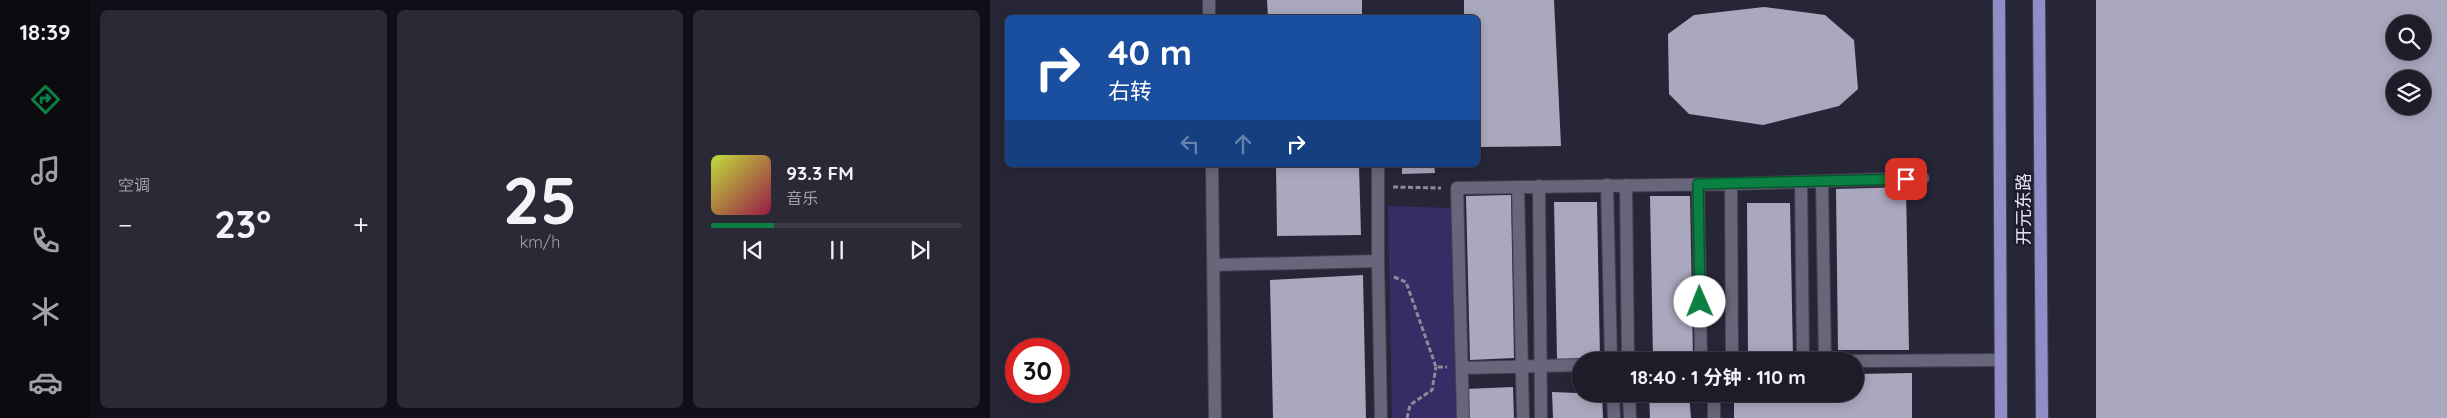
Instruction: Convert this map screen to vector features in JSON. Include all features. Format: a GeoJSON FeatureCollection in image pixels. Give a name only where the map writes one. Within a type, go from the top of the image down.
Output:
{"type":"FeatureCollection","features":[{"type":"Feature","properties":{"kind":"main road","name":"开元东路"},"geometry":{"type":"LineString","coordinates":[[1999,0],[2001,418]]}},
{"type":"Feature","properties":{"kind":"main road","name":"开元东路"},"geometry":{"type":"LineString","coordinates":[[2039,0],[2042,418]]}},
{"type":"Feature","properties":{"kind":"street"},"geometry":{"type":"LineString","coordinates":[[1209,0],[1209,15]]}},
{"type":"Feature","properties":{"kind":"street"},"geometry":{"type":"LineString","coordinates":[[1212,167],[1215,418]]}},
{"type":"Feature","properties":{"kind":"street"},"geometry":{"type":"LineString","coordinates":[[1378,167],[1381,418]]}},
{"type":"Feature","properties":{"kind":"street"},"geometry":{"type":"LineString","coordinates":[[1462,418],[1457,188],[1731,184],[1922,178]]}},
{"type":"Feature","properties":{"kind":"street"},"geometry":{"type":"LineString","coordinates":[[1800,182],[1803,352]]}},
{"type":"Feature","properties":{"kind":"street"},"geometry":{"type":"LineString","coordinates":[[1822,182],[1825,352]]}},
{"type":"Feature","properties":{"kind":"street"},"geometry":{"type":"LineString","coordinates":[[1698,184],[1701,352]]}},
{"type":"Feature","properties":{"kind":"street"},"geometry":{"type":"LineString","coordinates":[[1731,184],[1732,352]]}},
{"type":"Feature","properties":{"kind":"street"},"geometry":{"type":"LineString","coordinates":[[1607,185],[1611,352]]}},
{"type":"Feature","properties":{"kind":"street"},"geometry":{"type":"LineString","coordinates":[[1626,185],[1628,352]]}},
{"type":"Feature","properties":{"kind":"street"},"geometry":{"type":"LineString","coordinates":[[1539,186],[1541,418]]}},
{"type":"Feature","properties":{"kind":"street"},"geometry":{"type":"LineString","coordinates":[[1518,187],[1523,418]]}},
{"type":"Feature","properties":{"kind":"street"},"geometry":{"type":"LineString","coordinates":[[1214,265],[1379,266]]}},
{"type":"Feature","properties":{"kind":"street"},"geometry":{"type":"LineString","coordinates":[[1864,361],[2000,360]]}},
{"type":"Feature","properties":{"kind":"street"},"geometry":{"type":"LineString","coordinates":[[1462,368],[1572,365]]}},
{"type":"Feature","properties":{"kind":"street"},"geometry":{"type":"LineString","coordinates":[[1613,402],[1614,418]]}},
{"type":"Feature","properties":{"kind":"street"},"geometry":{"type":"LineString","coordinates":[[1629,402],[1630,418]]}},
{"type":"Feature","properties":{"kind":"street"},"geometry":{"type":"LineString","coordinates":[[1714,402],[1714,418]]}},
{"type":"Feature","properties":{"kind":"path"},"geometry":{"type":"LineString","coordinates":[[1378,187],[1457,188]]}},
{"type":"Feature","properties":{"kind":"path"},"geometry":{"type":"LineString","coordinates":[[1379,266],[1406,282],[1436,367],[1432,390],[1410,405],[1406,418]]}},
{"type":"Feature","properties":{"kind":"path"},"geometry":{"type":"LineString","coordinates":[[1436,367],[1462,368]]}},
{"type":"Feature","properties":{"kind":"shaded area"},"geometry":{"type":"Polygon","coordinates":[[[1388,206],[1451,208],[1456,418],[1392,418],[1388,206]]]}},
{"type":"Feature","properties":{"kind":"building"},"geometry":{"type":"Polygon","coordinates":[[[1267,0],[1362,0],[1362,15],[1268,15],[1267,0]]]}},
{"type":"Feature","properties":{"kind":"building"},"geometry":{"type":"Polygon","coordinates":[[[1464,0],[1554,0],[1561,146],[1480,147],[1480,15],[1464,15],[1464,0]]]}},
{"type":"Feature","properties":{"kind":"building"},"geometry":{"type":"Polygon","coordinates":[[[2096,0],[2447,0],[2447,418],[2096,418],[2096,0]]]}},
{"type":"Feature","properties":{"kind":"building"},"geometry":{"type":"Polygon","coordinates":[[[1764,7],[1825,15],[1854,40],[1858,89],[1839,106],[1763,125],[1689,114],[1669,94],[1668,34],[1694,15],[1764,7]]]}},
{"type":"Feature","properties":{"kind":"building"},"geometry":{"type":"Polygon","coordinates":[[[1276,167],[1359,167],[1361,235],[1277,236],[1276,167]]]}},
{"type":"Feature","properties":{"kind":"building"},"geometry":{"type":"Polygon","coordinates":[[[1402,167],[1434,167],[1435,173],[1402,174],[1402,167]]]}},
{"type":"Feature","properties":{"kind":"building"},"geometry":{"type":"Polygon","coordinates":[[[1906,187],[1909,350],[1838,350],[1836,189],[1906,187]]]}},
{"type":"Feature","properties":{"kind":"building"},"geometry":{"type":"Polygon","coordinates":[[[1511,195],[1514,358],[1470,360],[1466,196],[1511,195]]]}},
{"type":"Feature","properties":{"kind":"building"},"geometry":{"type":"Polygon","coordinates":[[[1650,196],[1690,196],[1693,352],[1653,352],[1650,196]]]}},
{"type":"Feature","properties":{"kind":"building"},"geometry":{"type":"Polygon","coordinates":[[[1554,202],[1597,202],[1600,352],[1572,352],[1572,360],[1557,360],[1554,202]]]}},
{"type":"Feature","properties":{"kind":"building"},"geometry":{"type":"Polygon","coordinates":[[[1747,203],[1790,203],[1793,352],[1748,352],[1747,203]]]}},
{"type":"Feature","properties":{"kind":"building"},"geometry":{"type":"Polygon","coordinates":[[[1363,275],[1366,418],[1273,418],[1270,280],[1363,275]]]}},
{"type":"Feature","properties":{"kind":"building"},"geometry":{"type":"Polygon","coordinates":[[[1912,373],[1912,418],[1734,418],[1734,402],[1864,402],[1864,374],[1912,373]]]}},
{"type":"Feature","properties":{"kind":"building"},"geometry":{"type":"Polygon","coordinates":[[[1513,387],[1514,418],[1467,418],[1466,389],[1513,387]]]}},
{"type":"Feature","properties":{"kind":"building"},"geometry":{"type":"Polygon","coordinates":[[[1552,392],[1572,393],[1572,402],[1602,402],[1603,418],[1553,418],[1552,392]]]}},
{"type":"Feature","properties":{"kind":"building"},"geometry":{"type":"Polygon","coordinates":[[[1649,402],[1690,402],[1691,418],[1650,418],[1649,402]]]}},
{"type":"Feature","properties":{"kind":"route"},"geometry":{"type":"LineString","coordinates":[[1700,302],[1698,184],[1906,179]]}}]}
